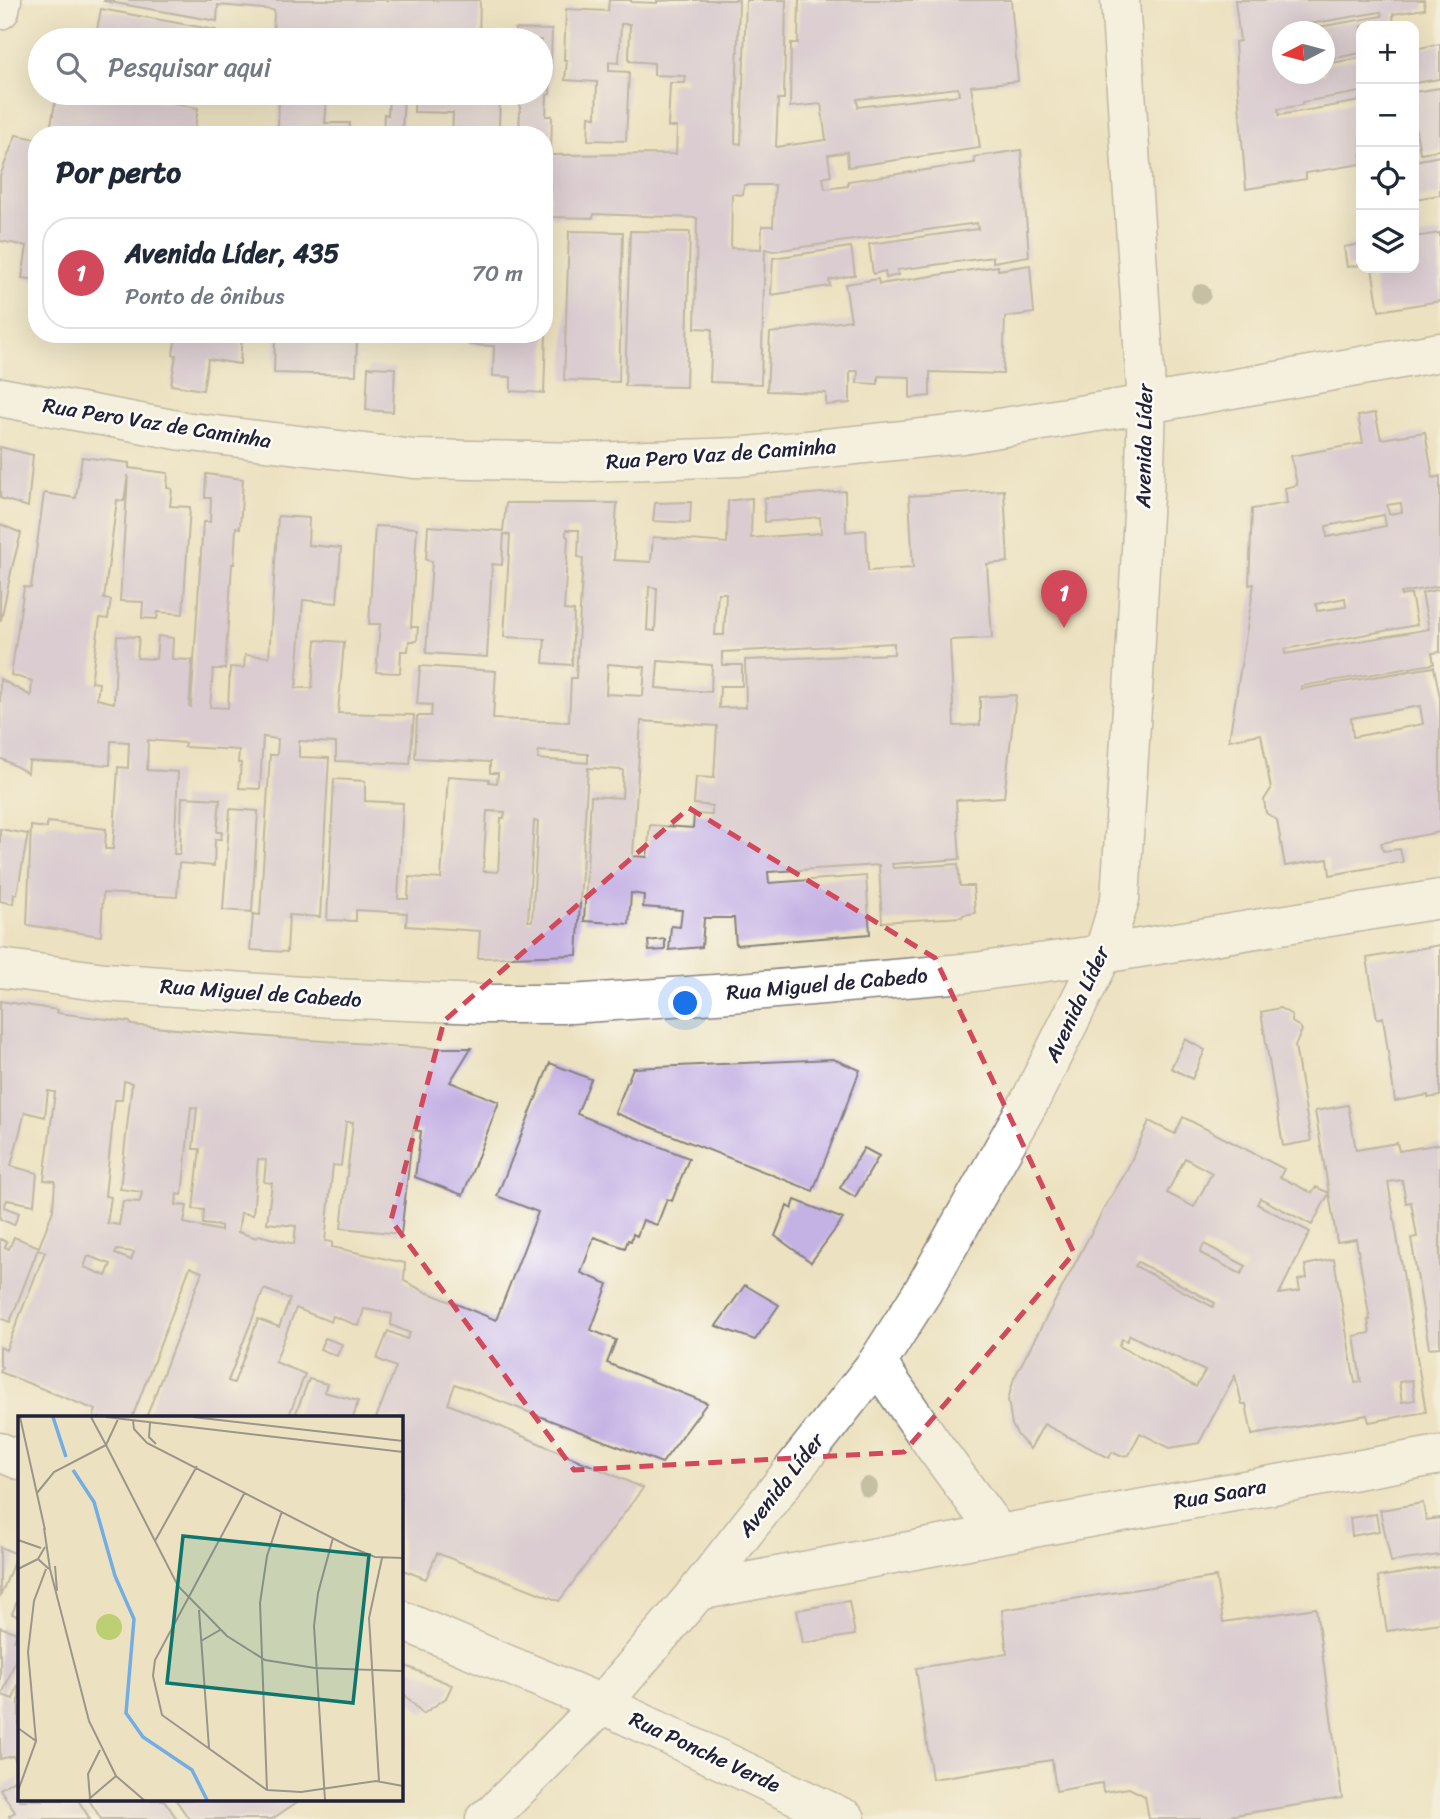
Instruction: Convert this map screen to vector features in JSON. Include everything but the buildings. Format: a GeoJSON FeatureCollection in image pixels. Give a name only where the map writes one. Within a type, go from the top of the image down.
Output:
{"type":"FeatureCollection","features":[{"type":"Feature","properties":{"kind":"street"},"geometry":{"type":"LineString","coordinates":[[0,10],[2,0]]}},
{"type":"Feature","properties":{"kind":"street","name":"Avenida Líder"},"geometry":{"type":"LineString","coordinates":[[485,1819],[602,1704],[698,1591],[877,1363],[923,1291],[1031,1099],[1103,954],[1120,899],[1147,404],[1120,0]]}},
{"type":"Feature","properties":{"kind":"street","name":"Rua Pero Vaz de Caminha"},"geometry":{"type":"LineString","coordinates":[[0,397],[183,431],[414,458],[590,462],[738,457],[962,434],[1440,352]]}},
{"type":"Feature","properties":{"kind":"street","name":"Rua Miguel de Cabedo"},"geometry":{"type":"LineString","coordinates":[[0,968],[106,982],[305,996],[481,1004],[558,1004],[730,993],[975,972],[1440,899]]}},
{"type":"Feature","properties":{"kind":"street"},"geometry":{"type":"LineString","coordinates":[[877,1363],[999,1534]]}},
{"type":"Feature","properties":{"kind":"street"},"geometry":{"type":"LineString","coordinates":[[0,1452],[18,1460]]}},
{"type":"Feature","properties":{"kind":"street","name":"Rua Saara"},"geometry":{"type":"LineString","coordinates":[[698,1591],[1440,1455]]}},
{"type":"Feature","properties":{"kind":"street","name":"Rua Ponche Verde"},"geometry":{"type":"LineString","coordinates":[[402,1620],[602,1704],[846,1819]]}},
{"type":"Feature","properties":{"kind":"highlighted area"},"geometry":{"type":"Polygon","coordinates":[[[689,808],[935,958],[1074,1253],[904,1452],[574,1470],[391,1220],[444,1021],[689,808]]]}},
{"type":"Feature","properties":{"kind":"place","name":"Avenida Líder, 435"},"geometry":{"type":"Point","coordinates":[1064,628]}}]}
